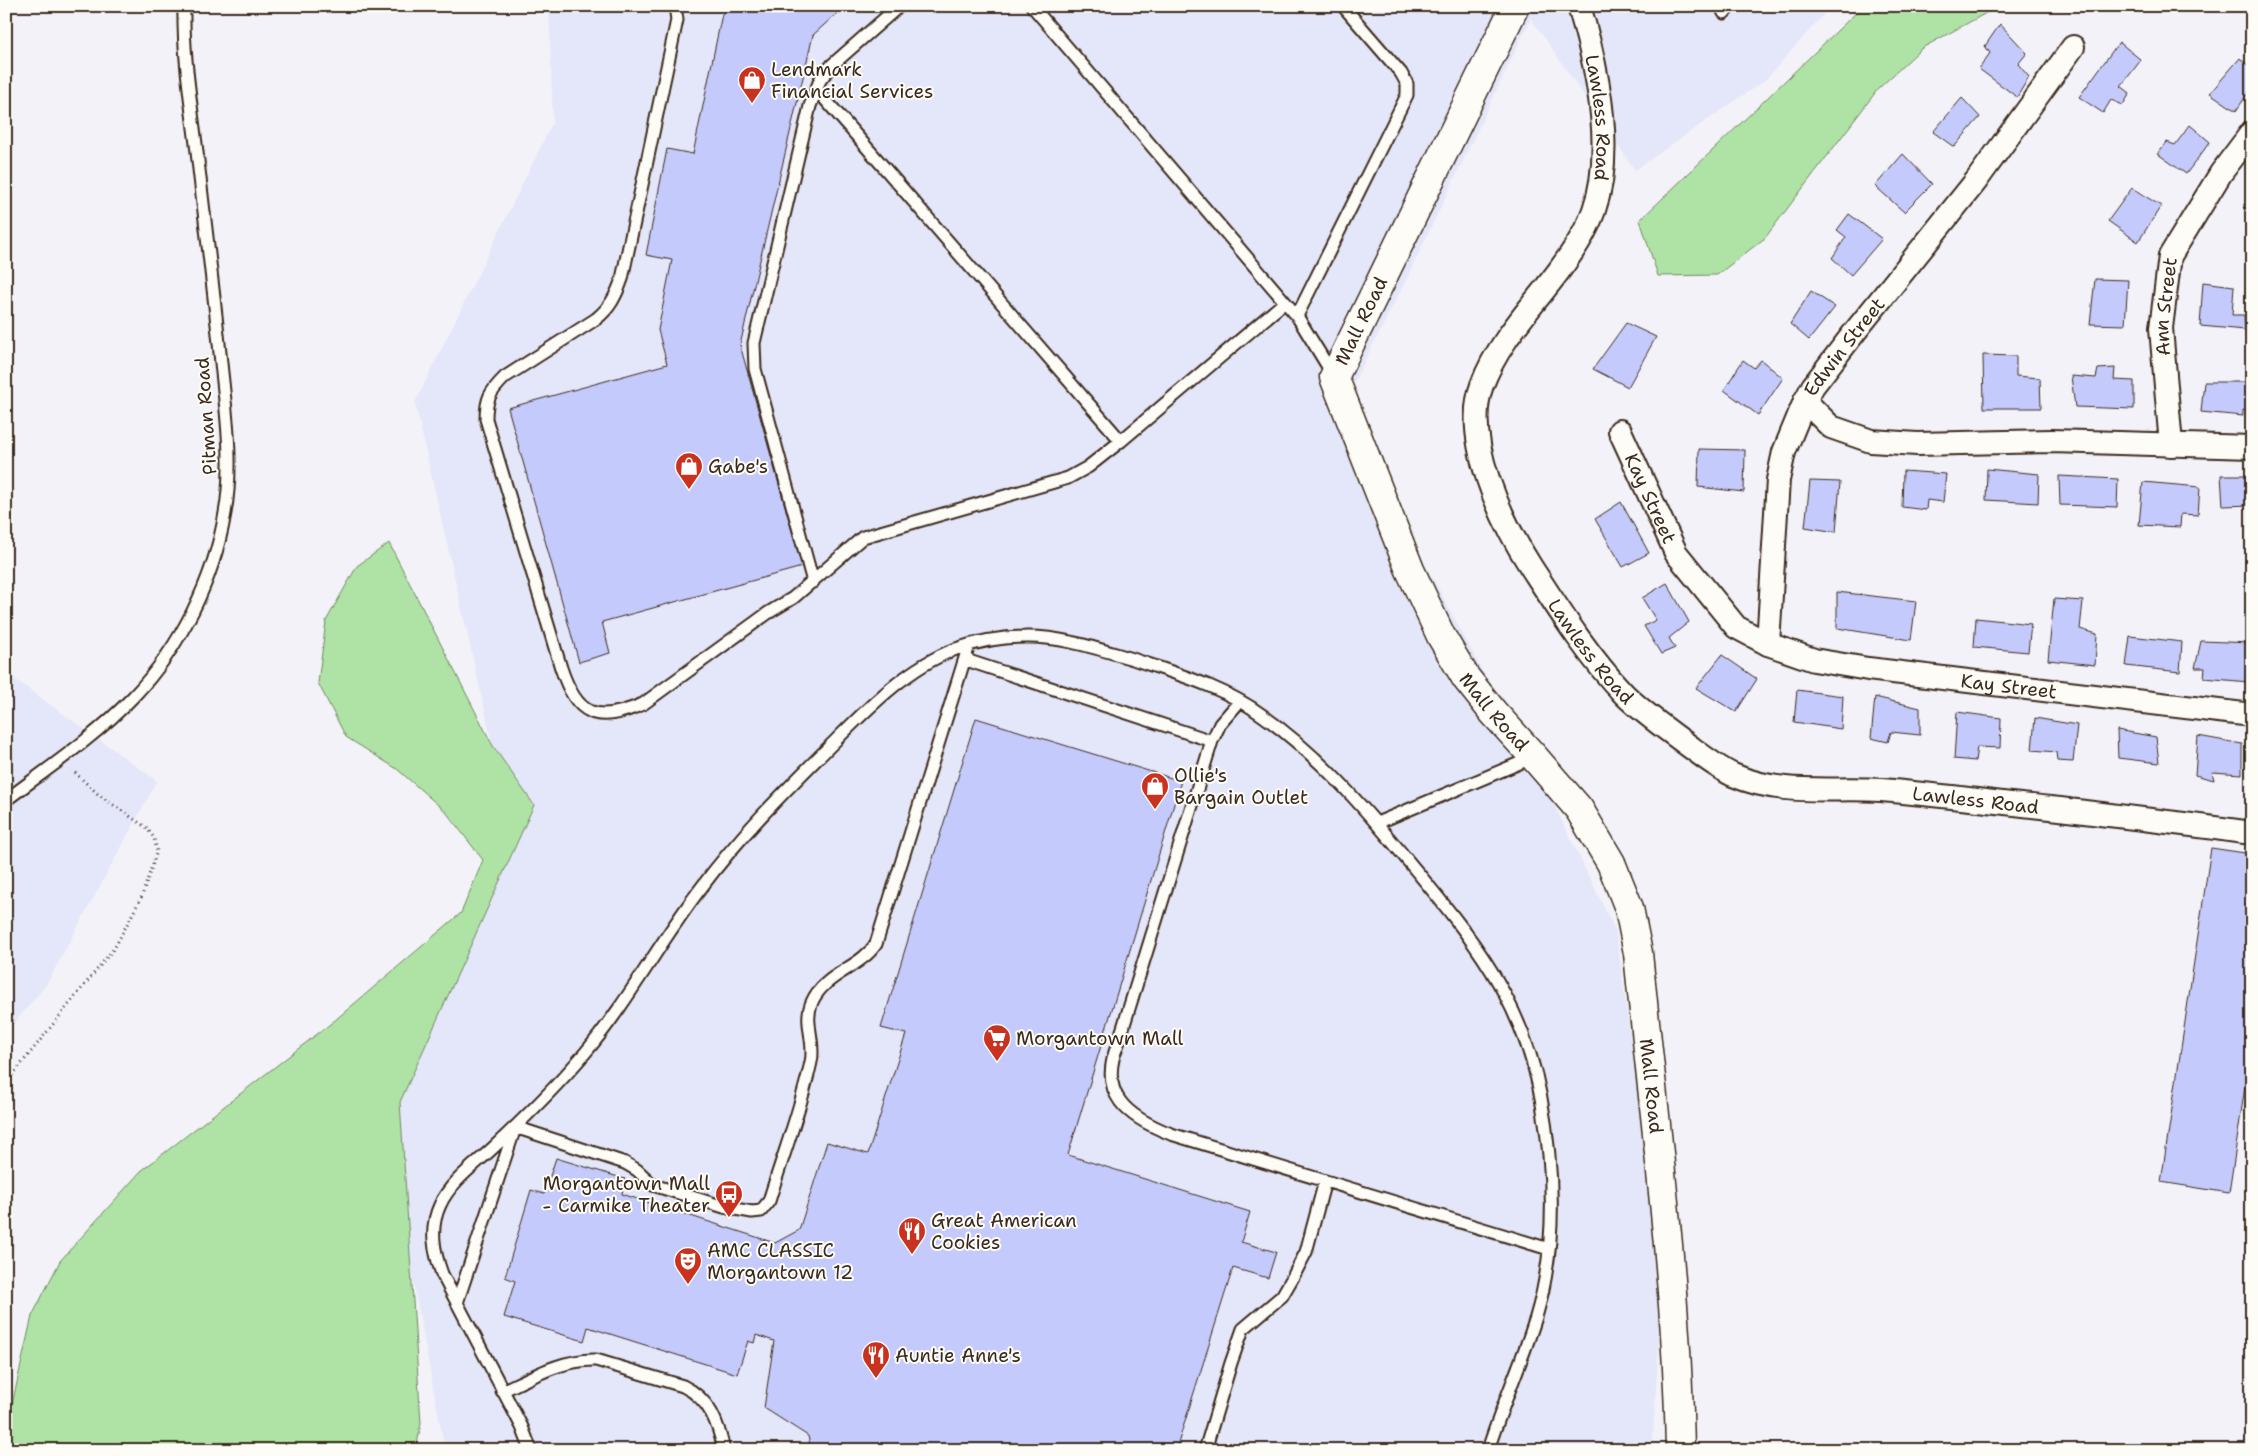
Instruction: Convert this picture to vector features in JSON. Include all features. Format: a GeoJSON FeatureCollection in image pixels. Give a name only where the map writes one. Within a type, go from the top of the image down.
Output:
{"type":"FeatureCollection","features":[{"type":"Feature","properties":{"kind":"street","name":"Mall Road"},"geometry":{"type":"LineString","coordinates":[[1514,6],[1334,376],[1410,570],[1440,636],[1466,678],[1492,712],[1534,756],[1579,809],[1611,863],[1629,908],[1638,953],[1669,1253],[1680,1450]]}},
{"type":"Feature","properties":{"kind":"street","name":"Lawless Road"},"geometry":{"type":"LineString","coordinates":[[1579,6],[1587,32],[1596,77],[1604,140],[1603,171],[1594,210],[1579,241],[1519,322],[1495,359],[1481,388],[1477,422],[1482,458],[1497,501],[1517,545],[1554,603],[1624,694],[1700,754],[1731,774],[1766,786],[1814,790],[1887,791],[2252,833]]}},
{"type":"Feature","properties":{"kind":"street","name":"Edwin Street"},"geometry":{"type":"LineString","coordinates":[[2073,47],[1976,181],[1813,386],[1804,402],[1831,427],[1870,441],[1917,444],[2052,441],[2252,447]]}},
{"type":"Feature","properties":{"kind":"street","name":"Ann Street"},"geometry":{"type":"LineString","coordinates":[[2171,445],[2161,328],[2170,256],[2216,182],[2252,132]]}},
{"type":"Feature","properties":{"kind":"street"},"geometry":{"type":"LineString","coordinates":[[1768,644],[1778,480],[1784,452],[1804,402]]}},
{"type":"Feature","properties":{"kind":"street","name":"Kay Street"},"geometry":{"type":"LineString","coordinates":[[1620,432],[1676,552],[1736,627],[1768,644],[1814,660],[1868,669],[2252,716]]}},
{"type":"Feature","properties":{"kind":"lane","name":"Pitman Road"},"geometry":{"type":"LineString","coordinates":[[6,800],[91,736],[134,696],[175,642],[191,614],[206,580],[226,513],[229,484],[229,438],[185,58],[184,6]]}},
{"type":"Feature","properties":{"kind":"lane"},"geometry":{"type":"LineString","coordinates":[[675,6],[677,20],[622,279],[616,296],[607,310],[596,319],[505,376],[493,389],[486,402],[486,419],[568,687],[577,702],[589,712],[604,715],[624,712],[643,704],[768,613],[793,598],[863,537],[1068,478],[1088,467],[1285,302]]}},
{"type":"Feature","properties":{"kind":"lane"},"geometry":{"type":"LineString","coordinates":[[813,582],[755,369],[754,343],[810,106],[820,80],[832,65],[899,6]]}},
{"type":"Feature","properties":{"kind":"lane"},"geometry":{"type":"LineString","coordinates":[[1032,6],[1297,316],[1334,376]]}},
{"type":"Feature","properties":{"kind":"lane"},"geometry":{"type":"LineString","coordinates":[[1297,316],[1408,96],[1407,84],[1401,73],[1343,6]]}},
{"type":"Feature","properties":{"kind":"lane"},"geometry":{"type":"LineString","coordinates":[[1721,6],[1724,13],[1731,6]]}},
{"type":"Feature","properties":{"kind":"lane"},"geometry":{"type":"LineString","coordinates":[[816,90],[1121,441]]}},
{"type":"Feature","properties":{"kind":"lane"},"geometry":{"type":"LineString","coordinates":[[531,1450],[522,1427],[442,1274],[435,1253],[435,1219],[441,1201],[454,1185],[515,1127],[584,1055],[699,890],[736,844],[849,727],[892,688],[919,667],[953,650],[993,638],[1030,636],[1061,640],[1172,672],[1219,690],[1258,712],[1314,755],[1377,823],[1489,963],[1512,1006],[1530,1052],[1541,1098],[1550,1186],[1551,1225],[1547,1270],[1537,1316],[1488,1450]]}},
{"type":"Feature","properties":{"kind":"lane"},"geometry":{"type":"LineString","coordinates":[[515,1127],[625,1163],[637,1170],[653,1185],[743,1212],[761,1211],[766,1207],[812,1060],[808,1015],[812,1002],[834,977],[860,961],[876,944],[966,660],[969,645]]}},
{"type":"Feature","properties":{"kind":"lane"},"geometry":{"type":"LineString","coordinates":[[966,660],[1212,742]]}},
{"type":"Feature","properties":{"kind":"lane"},"geometry":{"type":"LineString","coordinates":[[1240,702],[1220,724],[1212,742],[1112,1060],[1112,1085],[1118,1100],[1126,1111],[1150,1126],[1324,1181],[1549,1248]]}},
{"type":"Feature","properties":{"kind":"lane"},"geometry":{"type":"LineString","coordinates":[[1377,823],[1534,756]]}},
{"type":"Feature","properties":{"kind":"lane"},"geometry":{"type":"LineString","coordinates":[[457,1303],[515,1127]]}},
{"type":"Feature","properties":{"kind":"lane"},"geometry":{"type":"LineString","coordinates":[[1205,1450],[1230,1363],[1243,1330],[1282,1296],[1293,1277],[1306,1252],[1324,1181]]}},
{"type":"Feature","properties":{"kind":"lane"},"geometry":{"type":"LineString","coordinates":[[502,1391],[569,1362],[582,1359],[596,1360],[684,1386],[696,1392],[707,1404],[718,1423],[724,1450]]}},
{"type":"Feature","properties":{"kind":"path"},"geometry":{"type":"LineString","coordinates":[[6,1083],[115,947],[142,896],[157,851],[154,838],[147,828],[127,817],[98,795],[83,782],[62,758]]}},
{"type":"Feature","properties":{"kind":"shaded area"},"geometry":{"type":"Polygon","coordinates":[[[549,6],[1831,6],[1765,80],[1635,170],[1531,18],[1404,284],[1341,407],[1551,799],[1616,932],[1663,1278],[1652,1450],[445,1450],[411,1269],[400,1102],[534,805],[493,746],[415,403],[553,122],[549,6]]]}},
{"type":"Feature","properties":{"kind":"shaded area"},"geometry":{"type":"Polygon","coordinates":[[[6,673],[157,781],[46,985],[6,1033],[6,673]]]}},
{"type":"Feature","properties":{"kind":"green space"},"geometry":{"type":"Polygon","coordinates":[[[1863,6],[1999,6],[1922,48],[1878,89],[1765,238],[1717,275],[1658,276],[1640,220],[1863,6]]]}},
{"type":"Feature","properties":{"kind":"green space"},"geometry":{"type":"Polygon","coordinates":[[[389,543],[493,746],[534,805],[400,1102],[421,1423],[416,1450],[6,1450],[6,1431],[32,1316],[60,1261],[141,1171],[334,1021],[461,913],[483,860],[446,812],[397,769],[346,737],[318,683],[326,621],[357,566],[389,543]]]}},
{"type":"Feature","properties":{"kind":"building"},"geometry":{"type":"Polygon","coordinates":[[[730,6],[845,6],[813,35],[740,345],[802,567],[602,622],[610,653],[579,662],[508,408],[667,364],[658,330],[672,260],[646,255],[667,149],[693,154],[722,14],[730,6]]]}},
{"type":"Feature","properties":{"kind":"building"},"geometry":{"type":"Polygon","coordinates":[[[2000,24],[2027,53],[2018,64],[2029,77],[2017,97],[1979,69],[1990,53],[1985,46],[2000,24]]]}},
{"type":"Feature","properties":{"kind":"building"},"geometry":{"type":"Polygon","coordinates":[[[2119,42],[2141,60],[2121,86],[2130,93],[2123,105],[2111,100],[2103,113],[2079,97],[2119,42]]]}},
{"type":"Feature","properties":{"kind":"building"},"geometry":{"type":"Polygon","coordinates":[[[2240,58],[2252,69],[2252,87],[2236,111],[2210,93],[2240,58]]]}},
{"type":"Feature","properties":{"kind":"building"},"geometry":{"type":"Polygon","coordinates":[[[1962,98],[1980,117],[1954,147],[1933,132],[1962,98]]]}},
{"type":"Feature","properties":{"kind":"building"},"geometry":{"type":"Polygon","coordinates":[[[2190,125],[2210,142],[2186,174],[2158,154],[2167,142],[2175,145],[2190,125]]]}},
{"type":"Feature","properties":{"kind":"building"},"geometry":{"type":"Polygon","coordinates":[[[1903,154],[1932,184],[1904,212],[1875,186],[1903,154]]]}},
{"type":"Feature","properties":{"kind":"building"},"geometry":{"type":"Polygon","coordinates":[[[2132,188],[2161,206],[2138,242],[2108,221],[2132,188]]]}},
{"type":"Feature","properties":{"kind":"building"},"geometry":{"type":"Polygon","coordinates":[[[1849,214],[1882,239],[1851,275],[1832,258],[1846,237],[1837,230],[1849,214]]]}},
{"type":"Feature","properties":{"kind":"building"},"geometry":{"type":"Polygon","coordinates":[[[2095,279],[2128,280],[2125,325],[2090,324],[2095,279]]]}},
{"type":"Feature","properties":{"kind":"building"},"geometry":{"type":"Polygon","coordinates":[[[2203,282],[2234,286],[2232,315],[2244,315],[2245,330],[2200,326],[2203,282]]]}},
{"type":"Feature","properties":{"kind":"building"},"geometry":{"type":"Polygon","coordinates":[[[1811,291],[1835,307],[1809,340],[1790,324],[1811,291]]]}},
{"type":"Feature","properties":{"kind":"building"},"geometry":{"type":"Polygon","coordinates":[[[1626,323],[1656,337],[1628,387],[1593,369],[1626,323]]]}},
{"type":"Feature","properties":{"kind":"building"},"geometry":{"type":"Polygon","coordinates":[[[1983,355],[2016,356],[2016,376],[2040,378],[2041,408],[1984,408],[1983,355]]]}},
{"type":"Feature","properties":{"kind":"building"},"geometry":{"type":"Polygon","coordinates":[[[1743,360],[1754,368],[1761,360],[1783,378],[1758,415],[1724,390],[1743,360]]]}},
{"type":"Feature","properties":{"kind":"building"},"geometry":{"type":"Polygon","coordinates":[[[2115,368],[2114,380],[2134,381],[2134,409],[2075,407],[2071,376],[2096,378],[2098,369],[2115,368]]]}},
{"type":"Feature","properties":{"kind":"building"},"geometry":{"type":"Polygon","coordinates":[[[2204,382],[2252,382],[2252,411],[2243,410],[2243,416],[2201,412],[2204,382]]]}},
{"type":"Feature","properties":{"kind":"building"},"geometry":{"type":"Polygon","coordinates":[[[1699,449],[1745,450],[1744,492],[1698,487],[1699,449]]]}},
{"type":"Feature","properties":{"kind":"building"},"geometry":{"type":"Polygon","coordinates":[[[1987,469],[2039,474],[2038,503],[1986,500],[1987,469]]]}},
{"type":"Feature","properties":{"kind":"building"},"geometry":{"type":"Polygon","coordinates":[[[1903,471],[1946,474],[1943,502],[1927,500],[1926,510],[1902,507],[1903,471]]]}},
{"type":"Feature","properties":{"kind":"building"},"geometry":{"type":"Polygon","coordinates":[[[2221,475],[2252,475],[2252,505],[2223,506],[2221,475]]]}},
{"type":"Feature","properties":{"kind":"building"},"geometry":{"type":"Polygon","coordinates":[[[2059,476],[2118,479],[2117,507],[2060,505],[2059,476]]]}},
{"type":"Feature","properties":{"kind":"building"},"geometry":{"type":"Polygon","coordinates":[[[1810,481],[1840,482],[1836,532],[1805,527],[1810,481]]]}},
{"type":"Feature","properties":{"kind":"building"},"geometry":{"type":"Polygon","coordinates":[[[2143,482],[2200,487],[2198,515],[2181,514],[2180,527],[2139,525],[2143,482]]]}},
{"type":"Feature","properties":{"kind":"building"},"geometry":{"type":"Polygon","coordinates":[[[1621,502],[1649,553],[1623,567],[1595,519],[1621,502]]]}},
{"type":"Feature","properties":{"kind":"building"},"geometry":{"type":"Polygon","coordinates":[[[1667,583],[1689,622],[1669,638],[1675,648],[1661,654],[1644,626],[1656,620],[1642,598],[1667,583]]]}},
{"type":"Feature","properties":{"kind":"building"},"geometry":{"type":"Polygon","coordinates":[[[1837,592],[1916,601],[1911,640],[1837,628],[1837,592]]]}},
{"type":"Feature","properties":{"kind":"building"},"geometry":{"type":"Polygon","coordinates":[[[2054,599],[2083,601],[2080,629],[2097,634],[2095,665],[2048,660],[2054,599]]]}},
{"type":"Feature","properties":{"kind":"building"},"geometry":{"type":"Polygon","coordinates":[[[1976,618],[2031,624],[2028,652],[1974,647],[1976,618]]]}},
{"type":"Feature","properties":{"kind":"building"},"geometry":{"type":"Polygon","coordinates":[[[2130,636],[2182,642],[2180,672],[2126,666],[2130,636]]]}},
{"type":"Feature","properties":{"kind":"building"},"geometry":{"type":"Polygon","coordinates":[[[2201,641],[2252,643],[2249,682],[2204,678],[2205,668],[2195,668],[2201,641]]]}},
{"type":"Feature","properties":{"kind":"building"},"geometry":{"type":"Polygon","coordinates":[[[1722,655],[1757,679],[1736,712],[1696,688],[1722,655]]]}},
{"type":"Feature","properties":{"kind":"building"},"geometry":{"type":"Polygon","coordinates":[[[1797,690],[1843,696],[1841,729],[1794,722],[1797,690]]]}},
{"type":"Feature","properties":{"kind":"building"},"geometry":{"type":"Polygon","coordinates":[[[1875,697],[1920,708],[1920,735],[1891,732],[1888,742],[1871,738],[1875,697]]]}},
{"type":"Feature","properties":{"kind":"building"},"geometry":{"type":"Polygon","coordinates":[[[1957,712],[2001,718],[2000,748],[1977,747],[1975,761],[1954,759],[1957,712]]]}},
{"type":"Feature","properties":{"kind":"building","name":"Morgantown Mall"},"geometry":{"type":"Polygon","coordinates":[[[976,718],[1181,781],[1068,1155],[1250,1212],[1241,1242],[1276,1252],[1268,1278],[1233,1268],[1176,1450],[811,1450],[808,1436],[764,1408],[774,1341],[756,1335],[754,1343],[748,1341],[737,1374],[588,1327],[584,1341],[504,1317],[515,1281],[505,1277],[531,1190],[544,1194],[556,1158],[625,1179],[622,1194],[775,1243],[799,1230],[827,1142],[868,1154],[906,1034],[881,1028],[976,718]]]}},
{"type":"Feature","properties":{"kind":"building"},"geometry":{"type":"Polygon","coordinates":[[[2035,718],[2077,725],[2073,762],[2057,761],[2056,752],[2032,750],[2035,718]]]}},
{"type":"Feature","properties":{"kind":"building"},"geometry":{"type":"Polygon","coordinates":[[[2117,730],[2156,737],[2159,763],[2118,758],[2117,730]]]}},
{"type":"Feature","properties":{"kind":"building"},"geometry":{"type":"Polygon","coordinates":[[[2198,736],[2242,744],[2242,774],[2212,772],[2214,780],[2195,775],[2198,736]]]}},
{"type":"Feature","properties":{"kind":"building"},"geometry":{"type":"Polygon","coordinates":[[[2211,848],[2252,854],[2252,1040],[2229,1193],[2161,1182],[2211,848]]]}},
{"type":"Feature","properties":{"kind":"place","name":"Lendmark Financial Services"},"geometry":{"type":"Point","coordinates":[752,104]}},
{"type":"Feature","properties":{"kind":"place","name":"Gabe's"},"geometry":{"type":"Point","coordinates":[689,490]}},
{"type":"Feature","properties":{"kind":"place","name":"Ollie's Bargain Outlet"},"geometry":{"type":"Point","coordinates":[1155,810]}},
{"type":"Feature","properties":{"kind":"place","name":"Morgantown Mall"},"geometry":{"type":"Point","coordinates":[997,1062]}},
{"type":"Feature","properties":{"kind":"place","name":"Morgantown Mall - Carmike Theater"},"geometry":{"type":"Point","coordinates":[729,1218]}},
{"type":"Feature","properties":{"kind":"place","name":"Great American Cookies"},"geometry":{"type":"Point","coordinates":[912,1255]}},
{"type":"Feature","properties":{"kind":"place","name":"AMC CLASSIC Morgantown 12"},"geometry":{"type":"Point","coordinates":[688,1285]}},
{"type":"Feature","properties":{"kind":"place","name":"Auntie Anne's"},"geometry":{"type":"Point","coordinates":[876,1379]}}]}
